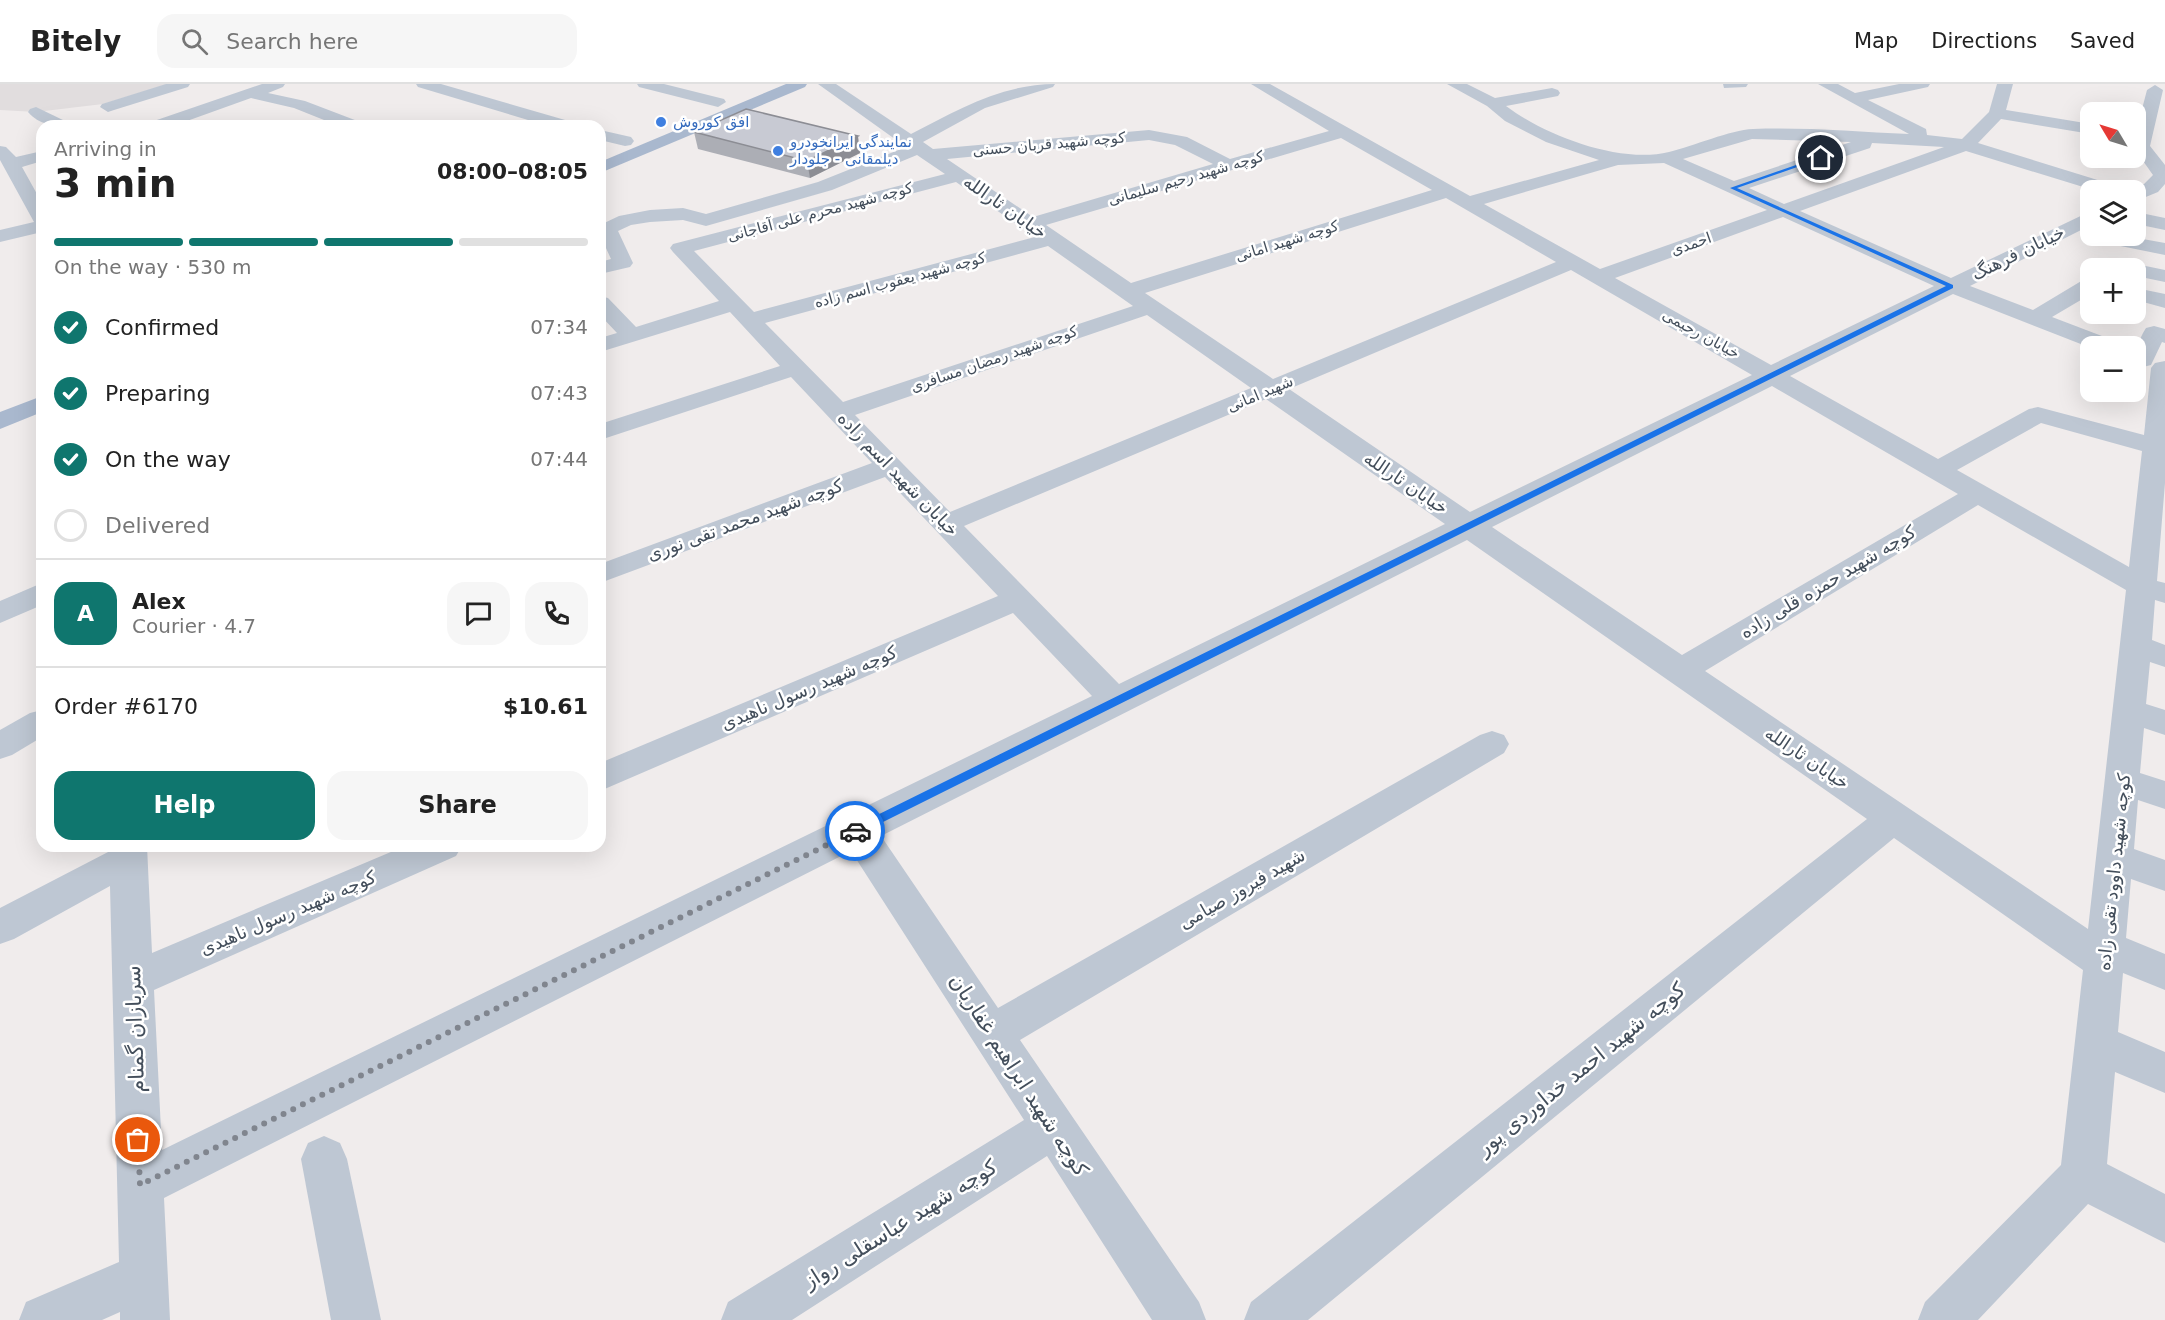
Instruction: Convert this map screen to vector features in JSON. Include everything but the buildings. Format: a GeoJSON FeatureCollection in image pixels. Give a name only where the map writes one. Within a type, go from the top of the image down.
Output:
{"type":"FeatureCollection","features":[{"type":"Feature","properties":{"kind":"main road"},"geometry":{"type":"LineString","coordinates":[[606,149],[763,84]]}},
{"type":"Feature","properties":{"kind":"main road"},"geometry":{"type":"LineString","coordinates":[[606,165],[799,84]]}},
{"type":"Feature","properties":{"kind":"main road"},"geometry":{"type":"LineString","coordinates":[[0,399],[36,384]]}},
{"type":"Feature","properties":{"kind":"main road"},"geometry":{"type":"LineString","coordinates":[[0,421],[36,406]]}},
{"type":"Feature","properties":{"kind":"street"},"geometry":{"type":"LineString","coordinates":[[124,116],[106,105],[182,84]]}},
{"type":"Feature","properties":{"kind":"street"},"geometry":{"type":"LineString","coordinates":[[176,120],[216,103],[252,94],[277,84]]}},
{"type":"Feature","properties":{"kind":"street"},"geometry":{"type":"LineString","coordinates":[[424,84],[546,120]]}},
{"type":"Feature","properties":{"kind":"street"},"geometry":{"type":"LineString","coordinates":[[645,84],[718,102]]}},
{"type":"Feature","properties":{"kind":"street","name":"خیابان ثارالله"},"geometry":{"type":"LineString","coordinates":[[826,84],[1894,818],[2106,955],[2165,972]]}},
{"type":"Feature","properties":{"kind":"street"},"geometry":{"type":"LineString","coordinates":[[919,148],[980,105],[1047,84]]}},
{"type":"Feature","properties":{"kind":"street","name":"خیابان رحیمی"},"geometry":{"type":"LineString","coordinates":[[1259,84],[1773,375],[1977,494],[2153,589]]}},
{"type":"Feature","properties":{"kind":"street"},"geometry":{"type":"LineString","coordinates":[[1455,84],[1493,103],[1511,117],[1552,138],[1617,160],[1667,158],[1751,134],[1887,136],[1966,145],[2080,181]]}},
{"type":"Feature","properties":{"kind":"street"},"geometry":{"type":"LineString","coordinates":[[1730,85],[1740,84]]}},
{"type":"Feature","properties":{"kind":"street"},"geometry":{"type":"LineString","coordinates":[[1826,84],[1933,140]]}},
{"type":"Feature","properties":{"kind":"street"},"geometry":{"type":"LineString","coordinates":[[1829,104],[1858,101],[1922,84]]}},
{"type":"Feature","properties":{"kind":"street"},"geometry":{"type":"LineString","coordinates":[[1966,145],[1997,113],[2005,84]]}},
{"type":"Feature","properties":{"kind":"street"},"geometry":{"type":"LineString","coordinates":[[2146,118],[2155,90]]}},
{"type":"Feature","properties":{"kind":"street"},"geometry":{"type":"LineString","coordinates":[[1493,103],[1552,93]]}},
{"type":"Feature","properties":{"kind":"street"},"geometry":{"type":"LineString","coordinates":[[252,94],[299,104],[339,120]]}},
{"type":"Feature","properties":{"kind":"street"},"geometry":{"type":"LineString","coordinates":[[36,112],[50,120]]}},
{"type":"Feature","properties":{"kind":"street"},"geometry":{"type":"LineString","coordinates":[[1997,113],[2080,127]]}},
{"type":"Feature","properties":{"kind":"street","name":"کوچه شهید رحیم سلیمانی"},"geometry":{"type":"LineString","coordinates":[[1040,231],[1227,165],[1343,132]]}},
{"type":"Feature","properties":{"kind":"street","name":"کوچه شهید قربان حسنی"},"geometry":{"type":"LineString","coordinates":[[919,148],[1149,135],[1170,136],[1196,147],[1227,165]]}},
{"type":"Feature","properties":{"kind":"street"},"geometry":{"type":"LineString","coordinates":[[606,136],[625,141]]}},
{"type":"Feature","properties":{"kind":"street"},"geometry":{"type":"LineString","coordinates":[[1732,188],[1887,136]]}},
{"type":"Feature","properties":{"kind":"street"},"geometry":{"type":"LineString","coordinates":[[2146,138],[2165,141]]}},
{"type":"Feature","properties":{"kind":"street","name":"احمدی"},"geometry":{"type":"LineString","coordinates":[[1598,277],[1966,145]]}},
{"type":"Feature","properties":{"kind":"street","name":"کوچه شهید محرم علی آقاجانی"},"geometry":{"type":"LineString","coordinates":[[606,226],[650,216],[683,214],[706,220],[825,186],[919,148]]}},
{"type":"Feature","properties":{"kind":"street"},"geometry":{"type":"LineString","coordinates":[[2146,153],[2163,175],[2146,190]]}},
{"type":"Feature","properties":{"kind":"street"},"geometry":{"type":"LineString","coordinates":[[36,156],[5,159],[36,210]]}},
{"type":"Feature","properties":{"kind":"street"},"geometry":{"type":"LineString","coordinates":[[1667,158],[1951,286],[2081,336]]}},
{"type":"Feature","properties":{"kind":"street","name":"کوچه شهید امانی"},"geometry":{"type":"LineString","coordinates":[[1139,299],[1456,197],[1617,160]]}},
{"type":"Feature","properties":{"kind":"street","name":"کوچه شهید محرم علی آقاجانی"},"geometry":{"type":"LineString","coordinates":[[680,248],[959,176]]}},
{"type":"Feature","properties":{"kind":"street"},"geometry":{"type":"LineString","coordinates":[[2146,220],[2165,224]]}},
{"type":"Feature","properties":{"kind":"street"},"geometry":{"type":"LineString","coordinates":[[0,236],[36,227]]}},
{"type":"Feature","properties":{"kind":"street","name":"خیابان فرهنگ"},"geometry":{"type":"LineString","coordinates":[[140,1185],[1951,286],[2080,227]]}},
{"type":"Feature","properties":{"kind":"street"},"geometry":{"type":"LineString","coordinates":[[606,228],[623,263],[606,267]]}},
{"type":"Feature","properties":{"kind":"street","name":"کوچه شهید یعقوب اسم زاده"},"geometry":{"type":"LineString","coordinates":[[606,343],[632,335],[742,312],[1040,231]]}},
{"type":"Feature","properties":{"kind":"street"},"geometry":{"type":"LineString","coordinates":[[2146,245],[2165,249]]}},
{"type":"Feature","properties":{"kind":"street","name":"خیابان شهید اسم زاده"},"geometry":{"type":"LineString","coordinates":[[680,248],[1116,700]]}},
{"type":"Feature","properties":{"kind":"street","name":"شهید امانی"},"geometry":{"type":"LineString","coordinates":[[946,524],[1573,262]]}},
{"type":"Feature","properties":{"kind":"street"},"geometry":{"type":"LineString","coordinates":[[2146,272],[2165,276]]}},
{"type":"Feature","properties":{"kind":"street"},"geometry":{"type":"LineString","coordinates":[[2034,318],[2080,291]]}},
{"type":"Feature","properties":{"kind":"street"},"geometry":{"type":"LineString","coordinates":[[2146,296],[2165,301]]}},
{"type":"Feature","properties":{"kind":"street","name":"کوچه شهید رمضان مسافری"},"geometry":{"type":"LineString","coordinates":[[838,412],[1139,299]]}},
{"type":"Feature","properties":{"kind":"street"},"geometry":{"type":"LineString","coordinates":[[606,309],[632,335]]}},
{"type":"Feature","properties":{"kind":"street","name":"کوچه شهید داوود تقی زاده"},"geometry":{"type":"LineString","coordinates":[[2083,1176],[2129,710],[2150,651],[2162,407],[2154,354]]}},
{"type":"Feature","properties":{"kind":"street"},"geometry":{"type":"LineString","coordinates":[[606,430],[796,368]]}},
{"type":"Feature","properties":{"kind":"street"},"geometry":{"type":"LineString","coordinates":[[1938,470],[2038,414],[2160,448]]}},
{"type":"Feature","properties":{"kind":"street","name":"کوچه شهید محمد تقی نوری"},"geometry":{"type":"LineString","coordinates":[[606,572],[890,466]]}},
{"type":"Feature","properties":{"kind":"street","name":"کوچه شهید حمزه قلی زاده"},"geometry":{"type":"LineString","coordinates":[[1680,671],[1977,494]]}},
{"type":"Feature","properties":{"kind":"street"},"geometry":{"type":"LineString","coordinates":[[0,613],[36,596]]}},
{"type":"Feature","properties":{"kind":"street","name":"کوچه شهید رسول ناهیدی"},"geometry":{"type":"LineString","coordinates":[[606,775],[1018,598]]}},
{"type":"Feature","properties":{"kind":"street"},"geometry":{"type":"LineString","coordinates":[[2129,710],[2165,723]]}},
{"type":"Feature","properties":{"kind":"street"},"geometry":{"type":"LineString","coordinates":[[0,746],[36,725]]}},
{"type":"Feature","properties":{"kind":"street","name":"شهید فیروز صیامی"},"geometry":{"type":"LineString","coordinates":[[992,1034],[1492,744]]}},
{"type":"Feature","properties":{"kind":"street"},"geometry":{"type":"LineString","coordinates":[[2122,780],[2165,795]]}},
{"type":"Feature","properties":{"kind":"street","name":"کوچه شهید احمد خداوردی پور"},"geometry":{"type":"LineString","coordinates":[[1269,1320],[1894,818]]}},
{"type":"Feature","properties":{"kind":"street","name":"کوچه شهید ابراهیم غفاریان"},"geometry":{"type":"LineString","coordinates":[[857,830],[1181,1320]]}},
{"type":"Feature","properties":{"kind":"street"},"geometry":{"type":"LineString","coordinates":[[0,927],[128,852]]}},
{"type":"Feature","properties":{"kind":"street","name":"سربازان گمنام"},"geometry":{"type":"LineString","coordinates":[[128,852],[144,1298]]}},
{"type":"Feature","properties":{"kind":"street","name":"کوچه شهید رسول ناهیدی"},"geometry":{"type":"LineString","coordinates":[[133,980],[416,852]]}},
{"type":"Feature","properties":{"kind":"street"},"geometry":{"type":"LineString","coordinates":[[2115,857],[2165,876]]}},
{"type":"Feature","properties":{"kind":"street"},"geometry":{"type":"LineString","coordinates":[[2097,1043],[2165,1073]]}},
{"type":"Feature","properties":{"kind":"street","name":"کوچه شهید عباسقلی رواز"},"geometry":{"type":"LineString","coordinates":[[746,1320],[1053,1127]]}},
{"type":"Feature","properties":{"kind":"street"},"geometry":{"type":"LineString","coordinates":[[324,1159],[356,1320]]}},
{"type":"Feature","properties":{"kind":"street"},"geometry":{"type":"LineString","coordinates":[[1942,1320],[2083,1176],[2165,1219]]}},
{"type":"Feature","properties":{"kind":"street"},"geometry":{"type":"LineString","coordinates":[[44,1320],[144,1298]]}},
{"type":"Feature","properties":{"kind":"shaded area"},"geometry":{"type":"Polygon","coordinates":[[[0,84],[168,84],[103,104],[36,112],[0,110],[0,84]]]}},
{"type":"Feature","properties":{"kind":"way so far"},"geometry":{"type":"LineString","coordinates":[[138,1140],[140,1185],[855,831]]}},
{"type":"Feature","properties":{"kind":"place","name":"افق کوروش"},"geometry":{"type":"Point","coordinates":[661,122]}},
{"type":"Feature","properties":{"kind":"place","name":"نمایندگی ایرانخودرو دیلمقانی - جلودار"},"geometry":{"type":"Point","coordinates":[778,151]}},
{"type":"Feature","properties":{"kind":"route"},"geometry":{"type":"LineString","coordinates":[[855,831],[1951,286],[1732,188],[1821,158]]}}]}
